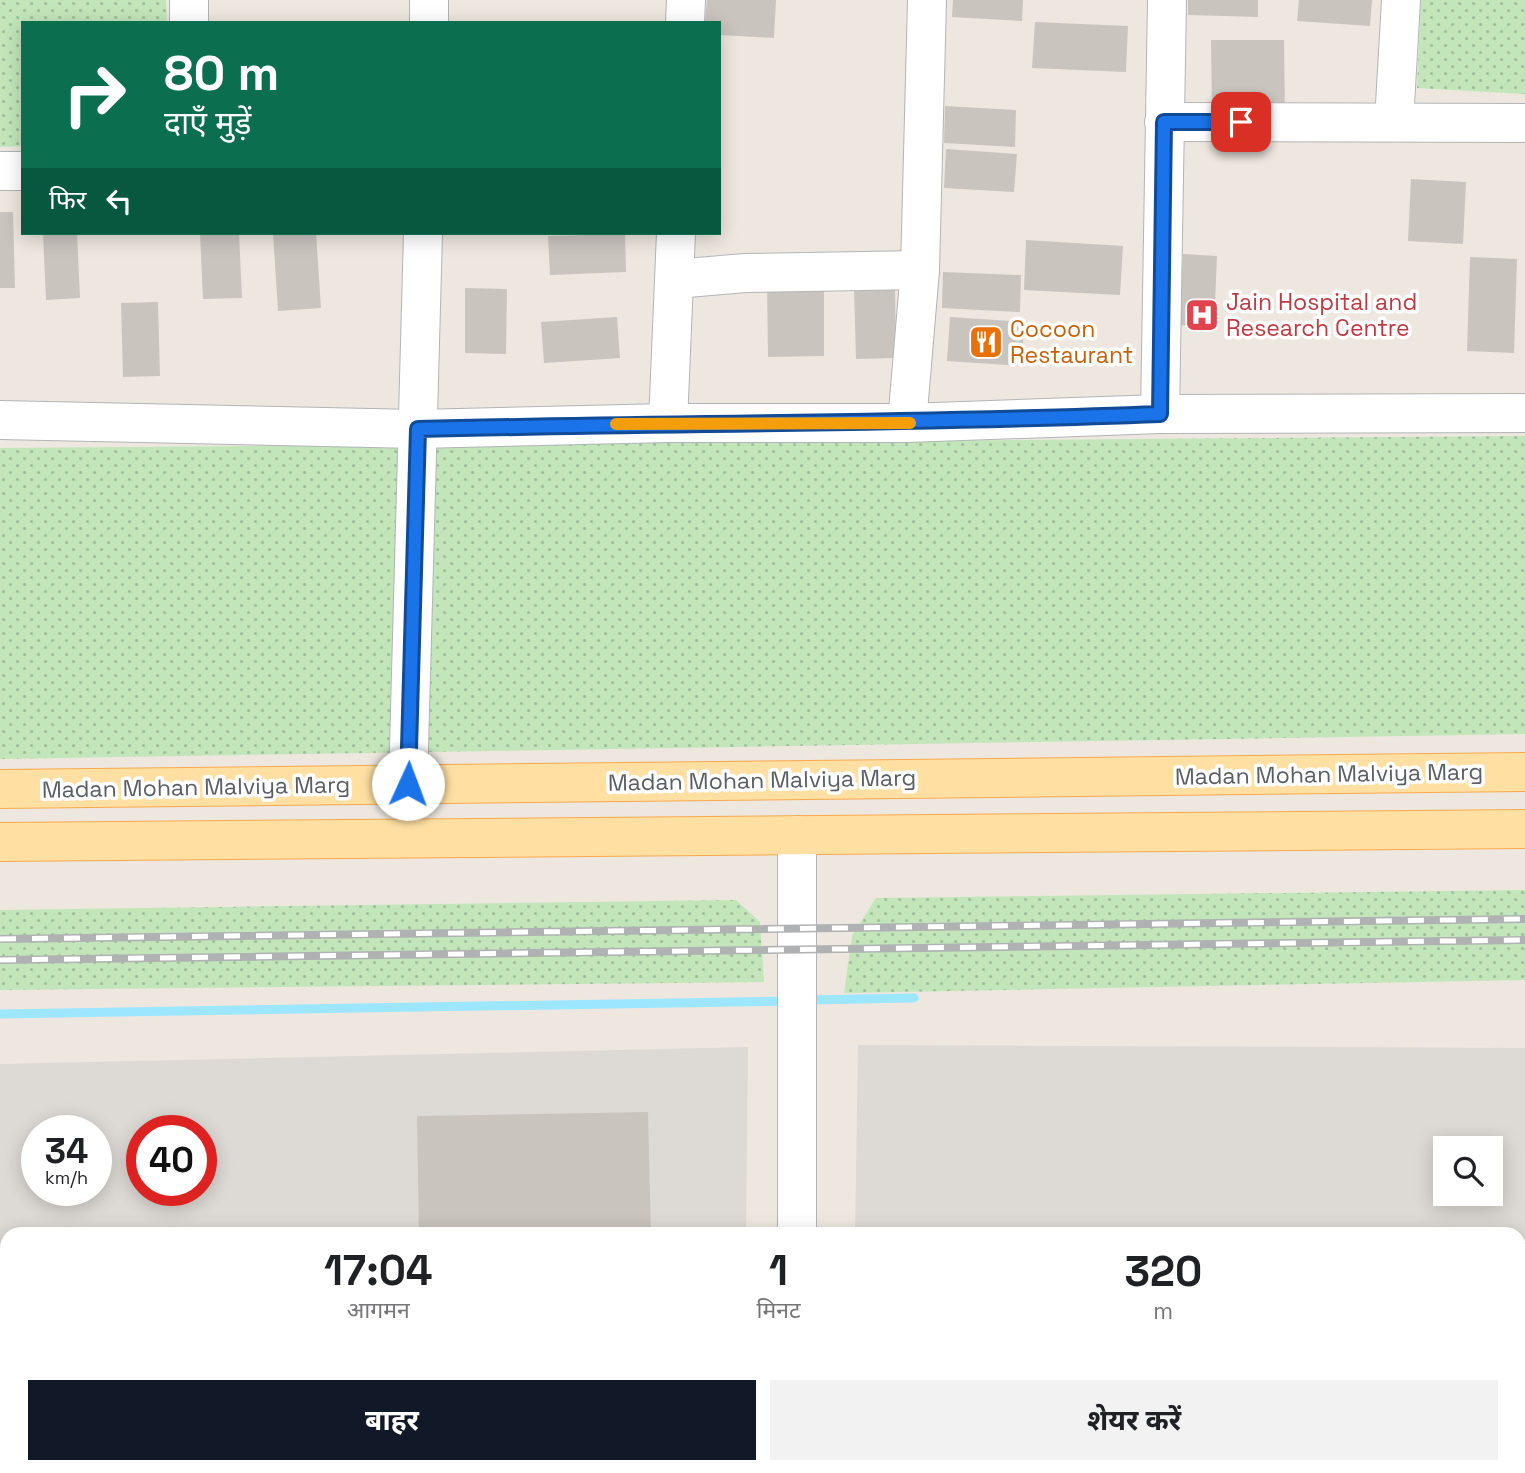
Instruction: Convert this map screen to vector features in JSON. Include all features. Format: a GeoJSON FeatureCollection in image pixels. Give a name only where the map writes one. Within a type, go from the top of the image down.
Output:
{"type":"FeatureCollection","features":[{"type":"Feature","properties":{"kind":"main road","name":"Madan Mohan Malviya Marg"},"geometry":{"type":"LineString","coordinates":[[0,789],[1525,772]]}},
{"type":"Feature","properties":{"kind":"main road"},"geometry":{"type":"LineString","coordinates":[[0,842],[1525,829]]}},
{"type":"Feature","properties":{"kind":"street"},"geometry":{"type":"LineString","coordinates":[[189,0],[189,21]]}},
{"type":"Feature","properties":{"kind":"street"},"geometry":{"type":"LineString","coordinates":[[429,0],[429,21]]}},
{"type":"Feature","properties":{"kind":"street"},"geometry":{"type":"LineString","coordinates":[[685,21],[686,0]]}},
{"type":"Feature","properties":{"kind":"street"},"geometry":{"type":"LineString","coordinates":[[907,423],[920,270],[927,0]]}},
{"type":"Feature","properties":{"kind":"street"},"geometry":{"type":"LineString","coordinates":[[1160,414],[1167,0]]}},
{"type":"Feature","properties":{"kind":"street"},"geometry":{"type":"LineString","coordinates":[[1394,122],[1401,0]]}},
{"type":"Feature","properties":{"kind":"street"},"geometry":{"type":"LineString","coordinates":[[1164,122],[1525,123]]}},
{"type":"Feature","properties":{"kind":"street"},"geometry":{"type":"LineString","coordinates":[[0,171],[21,171]]}},
{"type":"Feature","properties":{"kind":"street"},"geometry":{"type":"LineString","coordinates":[[408,784],[423,235]]}},
{"type":"Feature","properties":{"kind":"street"},"geometry":{"type":"LineString","coordinates":[[668,423],[676,235]]}},
{"type":"Feature","properties":{"kind":"street"},"geometry":{"type":"LineString","coordinates":[[675,279],[745,273],[920,270]]}},
{"type":"Feature","properties":{"kind":"street"},"geometry":{"type":"LineString","coordinates":[[0,420],[418,429],[668,423],[907,423],[1160,414],[1525,413]]}},
{"type":"Feature","properties":{"kind":"street"},"geometry":{"type":"LineString","coordinates":[[797,835],[797,1227]]}},
{"type":"Feature","properties":{"kind":"shaded area"},"geometry":{"type":"Polygon","coordinates":[[[858,1045],[1525,1048],[1525,1227],[855,1227],[858,1045]]]}},
{"type":"Feature","properties":{"kind":"shaded area"},"geometry":{"type":"Polygon","coordinates":[[[748,1047],[746,1227],[0,1227],[0,1064],[748,1047]]]}},
{"type":"Feature","properties":{"kind":"green space"},"geometry":{"type":"Polygon","coordinates":[[[0,0],[166,0],[167,21],[21,21],[21,146],[0,147],[0,0]]]}},
{"type":"Feature","properties":{"kind":"green space"},"geometry":{"type":"Polygon","coordinates":[[[1421,0],[1525,0],[1525,94],[1417,88],[1421,0]]]}},
{"type":"Feature","properties":{"kind":"green space"},"geometry":{"type":"Polygon","coordinates":[[[1525,436],[1525,734],[0,759],[0,448],[1525,436]]]}},
{"type":"Feature","properties":{"kind":"green space"},"geometry":{"type":"Polygon","coordinates":[[[1525,890],[1525,980],[844,993],[852,936],[876,898],[1525,890]]]}},
{"type":"Feature","properties":{"kind":"green space"},"geometry":{"type":"Polygon","coordinates":[[[736,900],[760,922],[764,982],[0,990],[0,910],[736,900]]]}},
{"type":"Feature","properties":{"kind":"building"},"geometry":{"type":"Polygon","coordinates":[[[707,0],[776,0],[774,38],[721,35],[721,21],[705,21],[707,0]]]}},
{"type":"Feature","properties":{"kind":"building"},"geometry":{"type":"Polygon","coordinates":[[[953,0],[1023,0],[1022,21],[952,17],[953,0]]]}},
{"type":"Feature","properties":{"kind":"building"},"geometry":{"type":"Polygon","coordinates":[[[1188,0],[1258,0],[1258,17],[1188,15],[1188,0]]]}},
{"type":"Feature","properties":{"kind":"building"},"geometry":{"type":"Polygon","coordinates":[[[1299,0],[1372,0],[1370,26],[1297,21],[1299,0]]]}},
{"type":"Feature","properties":{"kind":"building"},"geometry":{"type":"Polygon","coordinates":[[[1035,22],[1128,26],[1126,72],[1032,68],[1035,22]]]}},
{"type":"Feature","properties":{"kind":"building"},"geometry":{"type":"Polygon","coordinates":[[[1211,40],[1284,40],[1285,113],[1212,114],[1211,40]]]}},
{"type":"Feature","properties":{"kind":"building"},"geometry":{"type":"Polygon","coordinates":[[[945,106],[1016,110],[1015,147],[944,143],[945,106]]]}},
{"type":"Feature","properties":{"kind":"building"},"geometry":{"type":"Polygon","coordinates":[[[946,149],[1017,154],[1014,192],[944,188],[946,149]]]}},
{"type":"Feature","properties":{"kind":"building"},"geometry":{"type":"Polygon","coordinates":[[[1411,179],[1466,182],[1463,244],[1408,241],[1411,179]]]}},
{"type":"Feature","properties":{"kind":"building"},"geometry":{"type":"Polygon","coordinates":[[[0,212],[13,212],[15,288],[0,288],[0,212]]]}},
{"type":"Feature","properties":{"kind":"building"},"geometry":{"type":"Polygon","coordinates":[[[43,235],[77,235],[80,298],[46,300],[43,235]]]}},
{"type":"Feature","properties":{"kind":"building"},"geometry":{"type":"Polygon","coordinates":[[[200,235],[239,235],[242,298],[203,299],[200,235]]]}},
{"type":"Feature","properties":{"kind":"building"},"geometry":{"type":"Polygon","coordinates":[[[273,235],[316,235],[321,308],[278,311],[273,235]]]}},
{"type":"Feature","properties":{"kind":"building"},"geometry":{"type":"Polygon","coordinates":[[[625,235],[626,272],[550,275],[548,236],[625,235]]]}},
{"type":"Feature","properties":{"kind":"building"},"geometry":{"type":"Polygon","coordinates":[[[1026,240],[1123,246],[1120,295],[1024,290],[1026,240]]]}},
{"type":"Feature","properties":{"kind":"building"},"geometry":{"type":"Polygon","coordinates":[[[1183,254],[1217,256],[1214,327],[1179,325],[1183,254]]]}},
{"type":"Feature","properties":{"kind":"building"},"geometry":{"type":"Polygon","coordinates":[[[1470,257],[1517,259],[1514,353],[1467,351],[1470,257]]]}},
{"type":"Feature","properties":{"kind":"building"},"geometry":{"type":"Polygon","coordinates":[[[943,272],[1021,275],[1020,312],[942,308],[943,272]]]}},
{"type":"Feature","properties":{"kind":"building"},"geometry":{"type":"Polygon","coordinates":[[[767,283],[824,283],[824,356],[768,357],[767,283]]]}},
{"type":"Feature","properties":{"kind":"building"},"geometry":{"type":"Polygon","coordinates":[[[895,287],[896,358],[856,359],[854,288],[895,287]]]}},
{"type":"Feature","properties":{"kind":"building"},"geometry":{"type":"Polygon","coordinates":[[[465,288],[507,289],[506,354],[465,353],[465,288]]]}},
{"type":"Feature","properties":{"kind":"building"},"geometry":{"type":"Polygon","coordinates":[[[158,302],[160,376],[123,377],[121,303],[158,302]]]}},
{"type":"Feature","properties":{"kind":"building"},"geometry":{"type":"Polygon","coordinates":[[[617,317],[620,358],[544,363],[541,322],[617,317]]]}},
{"type":"Feature","properties":{"kind":"building","name":"Cocoon Restaurant"},"geometry":{"type":"Polygon","coordinates":[[[950,317],[1024,322],[1022,366],[947,361],[950,317]]]}},
{"type":"Feature","properties":{"kind":"building"},"geometry":{"type":"Polygon","coordinates":[[[648,1112],[651,1227],[419,1227],[417,1116],[648,1112]]]}},
{"type":"Feature","properties":{"kind":"waterway"},"geometry":{"type":"LineString","coordinates":[[807,1000],[914,998]]}},
{"type":"Feature","properties":{"kind":"waterway"},"geometry":{"type":"LineString","coordinates":[[0,1014],[789,1001]]}},
{"type":"Feature","properties":{"kind":"railway"},"geometry":{"type":"LineString","coordinates":[[0,939],[1525,919]]}},
{"type":"Feature","properties":{"kind":"railway"},"geometry":{"type":"LineString","coordinates":[[0,960],[1525,940]]}},
{"type":"Feature","properties":{"kind":"slow traffic"},"geometry":{"type":"LineString","coordinates":[[616,424],[910,423]]}},
{"type":"Feature","properties":{"kind":"place","name":"Jain Hospital and Research Centre"},"geometry":{"type":"Point","coordinates":[1202,315]}},
{"type":"Feature","properties":{"kind":"place","name":"Cocoon Restaurant"},"geometry":{"type":"Point","coordinates":[986,342]}},
{"type":"Feature","properties":{"kind":"route"},"geometry":{"type":"LineString","coordinates":[[408,784],[418,429],[668,423],[907,423],[1160,414],[1164,122],[1241,122]]}}]}
